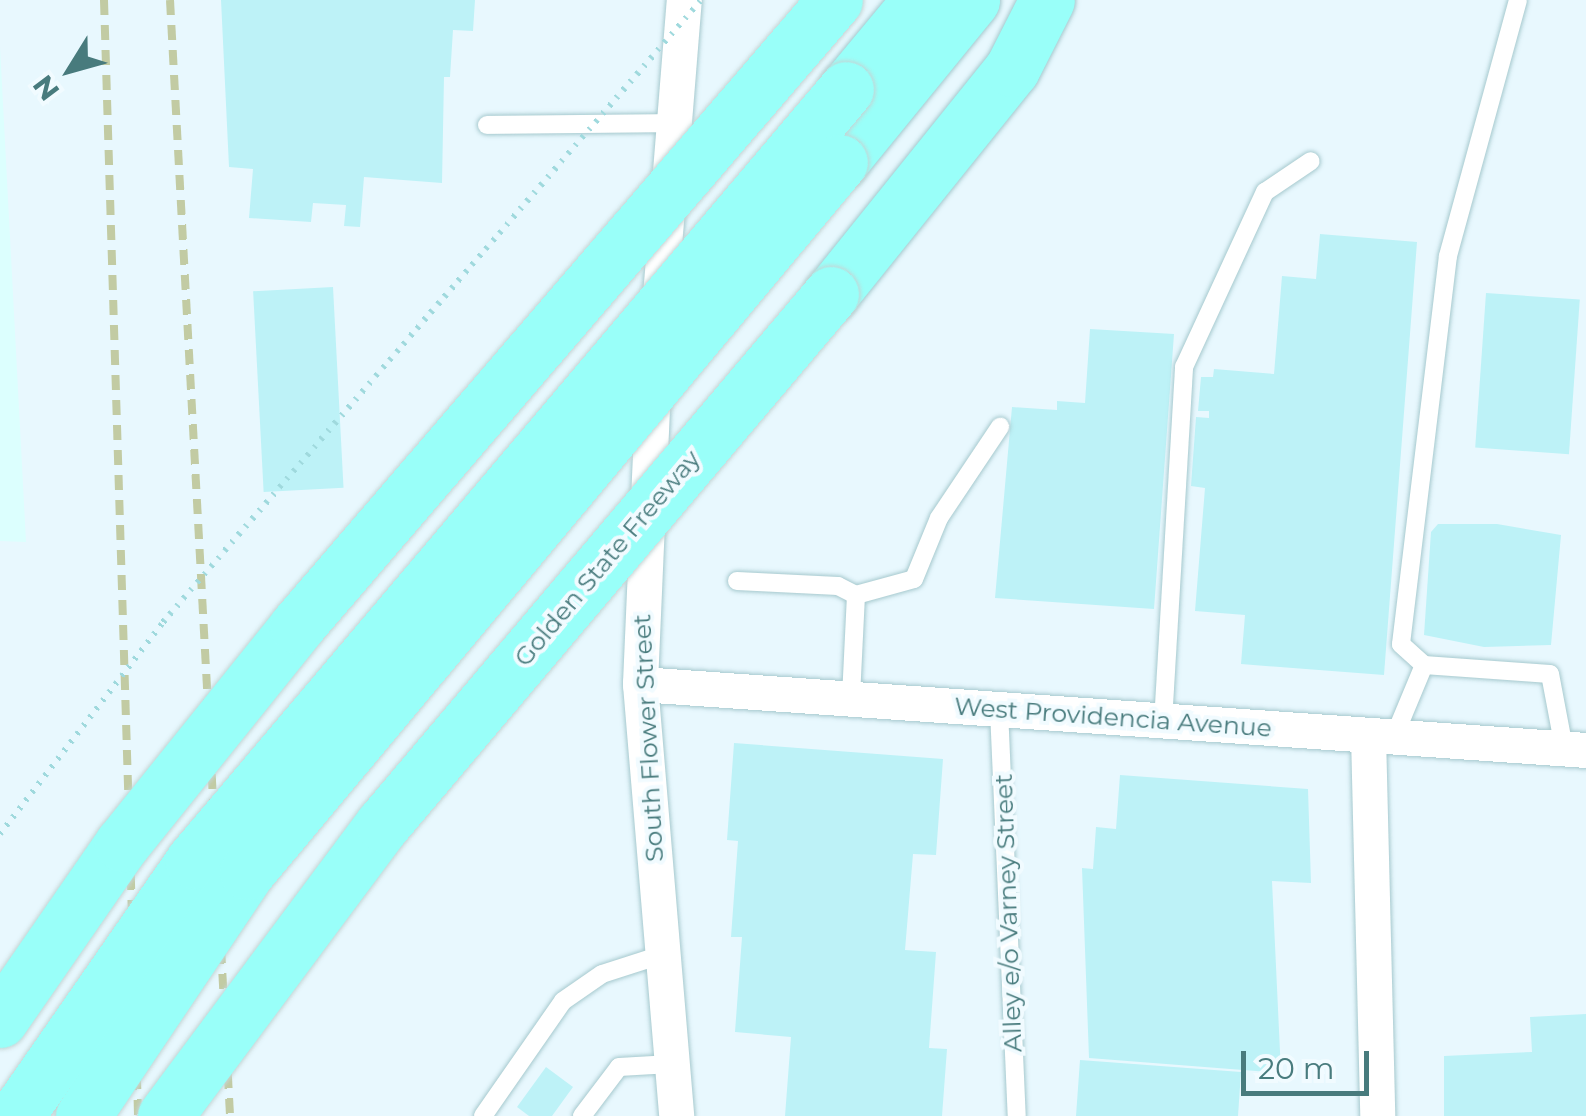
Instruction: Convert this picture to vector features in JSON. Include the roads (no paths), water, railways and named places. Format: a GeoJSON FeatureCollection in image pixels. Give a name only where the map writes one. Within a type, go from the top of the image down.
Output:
{"type":"FeatureCollection","features":[{"type":"Feature","properties":{"kind":"highway"},"geometry":{"type":"LineString","coordinates":[[0,1020],[122,844],[297,626],[836,0]]}},
{"type":"Feature","properties":{"kind":"highway"},"geometry":{"type":"LineString","coordinates":[[16,1116],[194,861],[920,0]]}},
{"type":"Feature","properties":{"kind":"highway"},"geometry":{"type":"LineString","coordinates":[[83,1116],[247,872],[972,0]]}},
{"type":"Feature","properties":{"kind":"highway","name":"Golden State Freeway"},"geometry":{"type":"LineString","coordinates":[[165,1116],[383,824],[830,294],[1012,69],[1047,0]]}},
{"type":"Feature","properties":{"kind":"highway"},"geometry":{"type":"LineString","coordinates":[[1012,69],[1080,0]]}},
{"type":"Feature","properties":{"kind":"street","name":"South Flower Street"},"geometry":{"type":"LineString","coordinates":[[676,1116],[640,684],[652,387],[684,0]]}},
{"type":"Feature","properties":{"kind":"street","name":"West Providencia Avenue"},"geometry":{"type":"LineString","coordinates":[[640,684],[1575,749]]}},
{"type":"Feature","properties":{"kind":"street"},"geometry":{"type":"LineString","coordinates":[[1377,1116],[1381,736]]}},
{"type":"Feature","properties":{"kind":"lane"},"geometry":{"type":"LineString","coordinates":[[1518,0],[1448,256],[1402,644],[1424,665],[1550,674],[1575,749]]}},
{"type":"Feature","properties":{"kind":"lane"},"geometry":{"type":"LineString","coordinates":[[487,125],[674,123]]}},
{"type":"Feature","properties":{"kind":"lane"},"geometry":{"type":"LineString","coordinates":[[1162,722],[1184,366],[1265,192],[1311,162]]}},
{"type":"Feature","properties":{"kind":"lane"},"geometry":{"type":"LineString","coordinates":[[737,581],[838,586],[856,595],[914,579],[939,518],[1000,427]]}},
{"type":"Feature","properties":{"kind":"lane"},"geometry":{"type":"LineString","coordinates":[[851,696],[856,595]]}},
{"type":"Feature","properties":{"kind":"lane"},"geometry":{"type":"LineString","coordinates":[[1381,736],[1424,665]]}},
{"type":"Feature","properties":{"kind":"lane","name":"Alley e/o Varney Street"},"geometry":{"type":"LineString","coordinates":[[1000,710],[1017,1116]]}},
{"type":"Feature","properties":{"kind":"lane"},"geometry":{"type":"LineString","coordinates":[[484,1116],[562,1001],[602,974],[661,955]]}},
{"type":"Feature","properties":{"kind":"lane"},"geometry":{"type":"LineString","coordinates":[[582,1116],[618,1067],[671,1064]]}},
{"type":"Feature","properties":{"kind":"railway"},"geometry":{"type":"LineString","coordinates":[[104,0],[138,1116]]}},
{"type":"Feature","properties":{"kind":"railway"},"geometry":{"type":"LineString","coordinates":[[170,0],[230,1116]]}}]}
